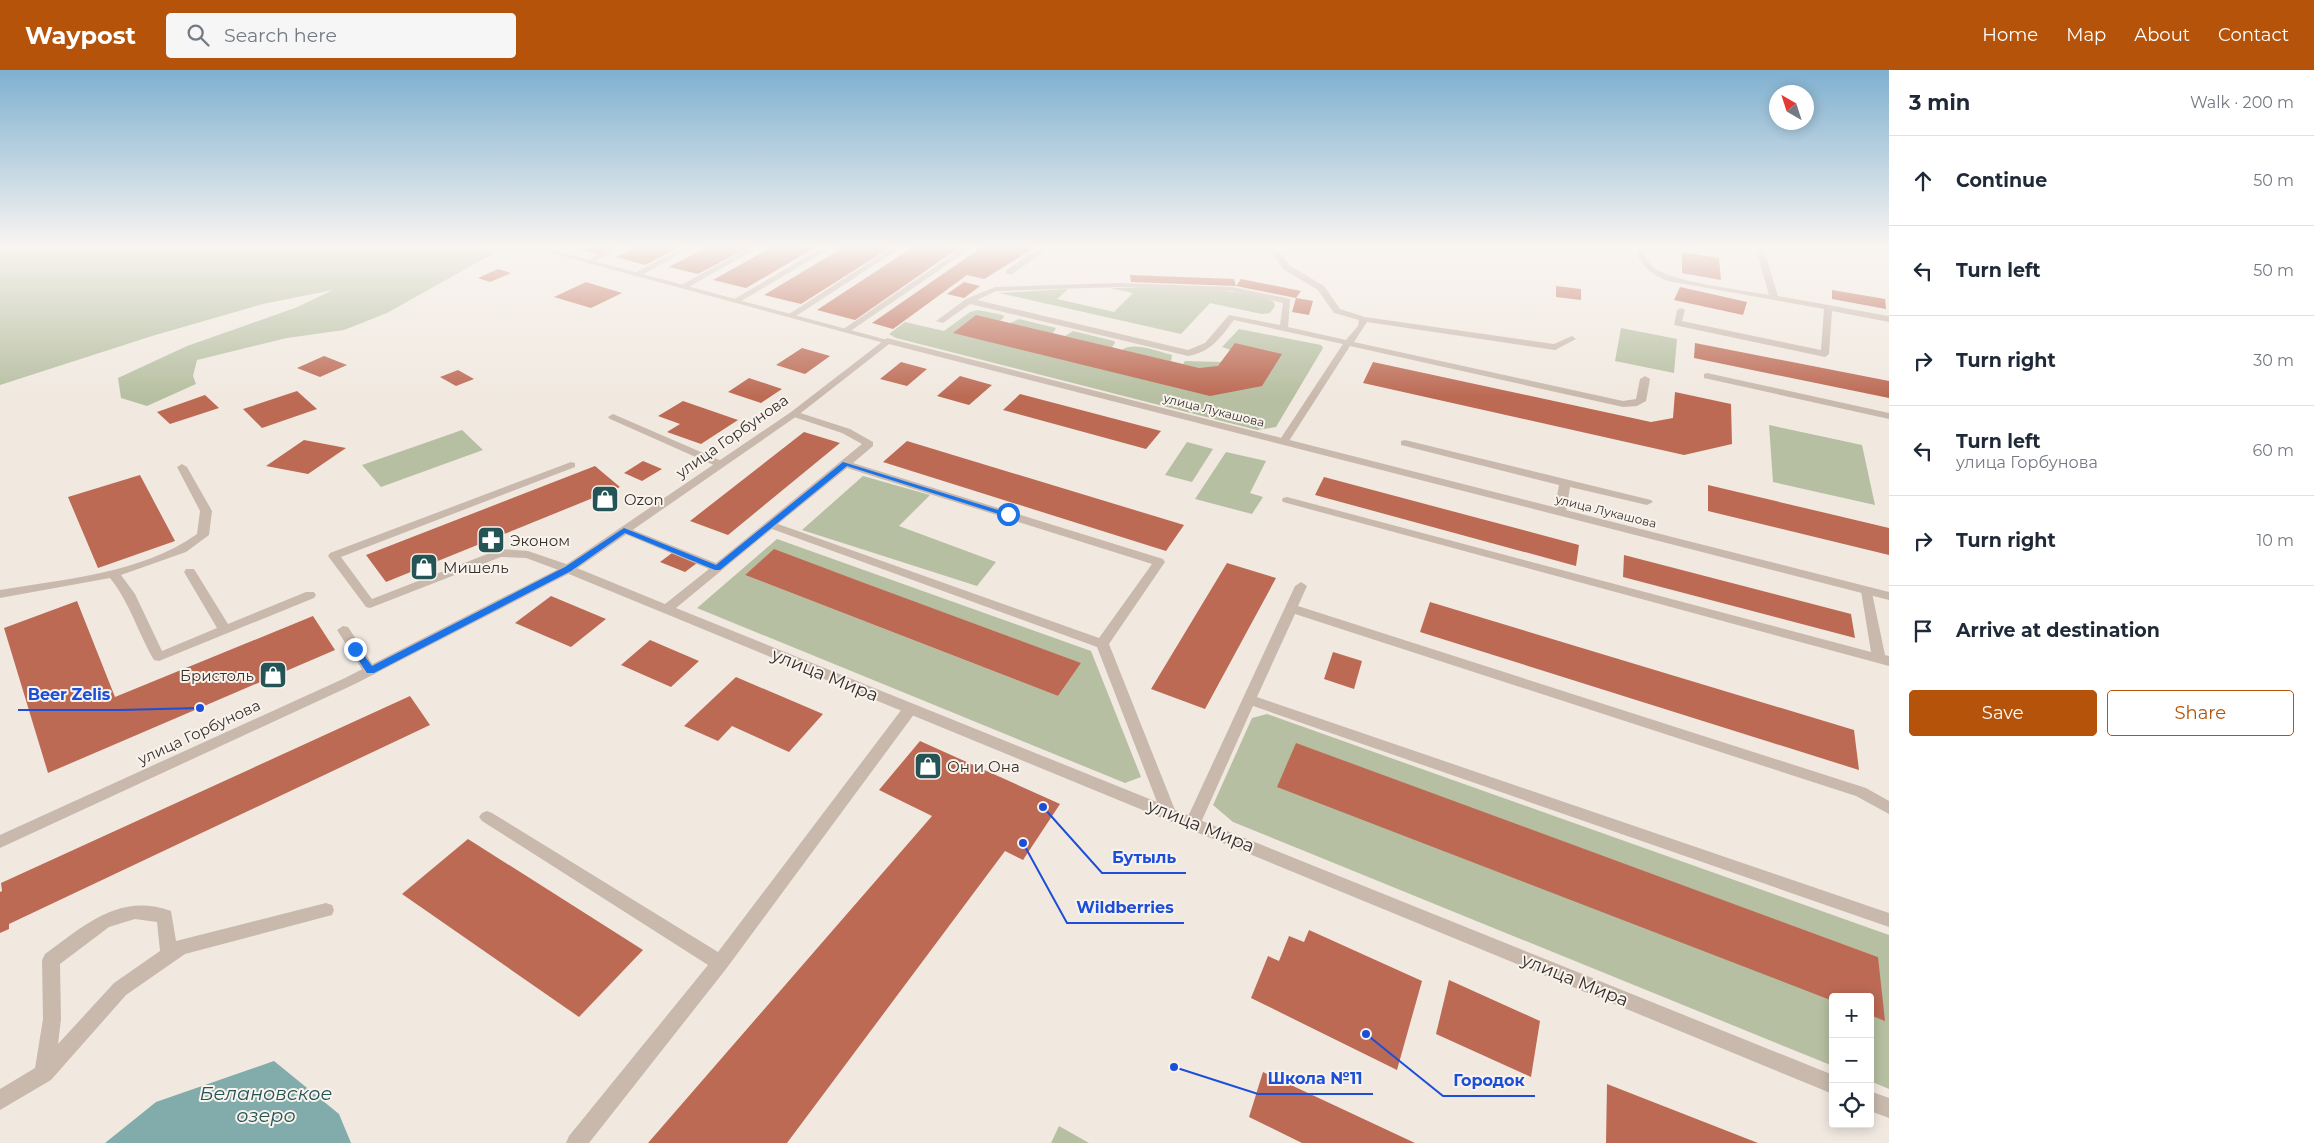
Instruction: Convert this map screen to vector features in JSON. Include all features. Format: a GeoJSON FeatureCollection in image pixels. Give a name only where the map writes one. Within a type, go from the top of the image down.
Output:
{"type":"FeatureCollection","features":[{"type":"Feature","properties":{"kind":"street","name":"улица Лукашова"},"geometry":{"type":"LineString","coordinates":[[720,297],[887,342],[1284,441],[1889,596]]}},
{"type":"Feature","properties":{"kind":"street"},"geometry":{"type":"LineString","coordinates":[[735,301],[742,297]]}},
{"type":"Feature","properties":{"kind":"street"},"geometry":{"type":"LineString","coordinates":[[790,316],[820,297]]}},
{"type":"Feature","properties":{"kind":"street"},"geometry":{"type":"LineString","coordinates":[[846,330],[895,297]]}},
{"type":"Feature","properties":{"kind":"street"},"geometry":{"type":"LineString","coordinates":[[940,321],[968,301],[977,297]]}},
{"type":"Feature","properties":{"kind":"street"},"geometry":{"type":"LineString","coordinates":[[1268,297],[1286,301],[1284,329]]}},
{"type":"Feature","properties":{"kind":"street"},"geometry":{"type":"LineString","coordinates":[[1327,297],[1336,311],[1364,319],[1555,347],[1572,339]]}},
{"type":"Feature","properties":{"kind":"street"},"geometry":{"type":"LineString","coordinates":[[1774,297],[1889,319]]}},
{"type":"Feature","properties":{"kind":"street"},"geometry":{"type":"LineString","coordinates":[[968,301],[1188,352],[1200,352],[1207,348],[1232,317],[1623,404],[1634,404],[1641,401],[1645,380]]}},
{"type":"Feature","properties":{"kind":"street"},"geometry":{"type":"LineString","coordinates":[[1681,310],[1677,323],[1825,354],[1828,307]]}},
{"type":"Feature","properties":{"kind":"street"},"geometry":{"type":"LineString","coordinates":[[1284,441],[1348,343],[1362,326],[1364,319]]}},
{"type":"Feature","properties":{"kind":"street","name":"улица Горбунова"},"geometry":{"type":"LineString","coordinates":[[0,842],[370,670],[568,569],[794,414],[887,342]]}},
{"type":"Feature","properties":{"kind":"street"},"geometry":{"type":"LineString","coordinates":[[1707,376],[1889,416]]}},
{"type":"Feature","properties":{"kind":"street"},"geometry":{"type":"LineString","coordinates":[[666,610],[869,444],[846,431],[794,414]]}},
{"type":"Feature","properties":{"kind":"street"},"geometry":{"type":"LineString","coordinates":[[613,416],[720,464]]}},
{"type":"Feature","properties":{"kind":"street"},"geometry":{"type":"LineString","coordinates":[[1405,443],[1647,502]]}},
{"type":"Feature","properties":{"kind":"street"},"geometry":{"type":"LineString","coordinates":[[846,464],[1159,562],[1102,644]]}},
{"type":"Feature","properties":{"kind":"street","name":"улица Мира"},"geometry":{"type":"LineString","coordinates":[[571,465],[334,556],[370,604],[500,553],[528,555],[568,569],[1829,1083]]}},
{"type":"Feature","properties":{"kind":"street"},"geometry":{"type":"LineString","coordinates":[[0,594],[113,574],[182,550],[202,534],[206,511],[182,467]]}},
{"type":"Feature","properties":{"kind":"street"},"geometry":{"type":"LineString","coordinates":[[1560,512],[1565,482]]}},
{"type":"Feature","properties":{"kind":"street"},"geometry":{"type":"LineString","coordinates":[[1287,500],[1884,659],[1867,591]]}},
{"type":"Feature","properties":{"kind":"street"},"geometry":{"type":"LineString","coordinates":[[770,525],[1102,644],[1148,767],[1169,813]]}},
{"type":"Feature","properties":{"kind":"street"},"geometry":{"type":"LineString","coordinates":[[624,530],[717,568]]}},
{"type":"Feature","properties":{"kind":"street"},"geometry":{"type":"LineString","coordinates":[[190,572],[225,630]]}},
{"type":"Feature","properties":{"kind":"street"},"geometry":{"type":"LineString","coordinates":[[113,574],[129,594],[149,641],[159,656],[310,595]]}},
{"type":"Feature","properties":{"kind":"street"},"geometry":{"type":"LineString","coordinates":[[1193,823],[1301,586]]}},
{"type":"Feature","properties":{"kind":"street"},"geometry":{"type":"LineString","coordinates":[[1291,608],[1861,792],[1889,808]]}},
{"type":"Feature","properties":{"kind":"street"},"geometry":{"type":"LineString","coordinates":[[343,630],[370,670]]}},
{"type":"Feature","properties":{"kind":"street"},"geometry":{"type":"LineString","coordinates":[[1249,699],[1889,920]]}},
{"type":"Feature","properties":{"kind":"street"},"geometry":{"type":"LineString","coordinates":[[576,1143],[720,963],[910,709]]}},
{"type":"Feature","properties":{"kind":"street"},"geometry":{"type":"LineString","coordinates":[[487,816],[720,963]]}},
{"type":"Feature","properties":{"kind":"street"},"geometry":{"type":"LineString","coordinates":[[0,1100],[44,1073],[120,989],[180,947],[326,910]]}},
{"type":"Feature","properties":{"kind":"street"},"geometry":{"type":"LineString","coordinates":[[44,1073],[52,1019],[51,960],[104,921],[135,912],[165,916],[169,955]]}},
{"type":"Feature","properties":{"kind":"street"},"geometry":{"type":"LineString","coordinates":[[1874,1102],[1889,1108]]}},
{"type":"Feature","properties":{"kind":"green space"},"geometry":{"type":"Polygon","coordinates":[[[0,297],[298,297],[263,304],[152,336],[0,385],[0,297]]]}},
{"type":"Feature","properties":{"kind":"green space"},"geometry":{"type":"Polygon","coordinates":[[[318,297],[415,297],[387,313],[344,330],[287,338],[197,360],[193,376],[196,384],[147,406],[121,398],[118,378],[187,346],[295,308],[318,297]]]}},
{"type":"Feature","properties":{"kind":"green space"},"geometry":{"type":"Polygon","coordinates":[[[1017,297],[1059,297],[1057,299],[1114,312],[1129,297],[1258,297],[1274,302],[1275,306],[1270,313],[1262,314],[1210,303],[1181,334],[1017,297]]]}},
{"type":"Feature","properties":{"kind":"green space"},"geometry":{"type":"Polygon","coordinates":[[[978,310],[1003,315],[1004,317],[1000,321],[1010,323],[1019,319],[1056,328],[1053,333],[1065,336],[1073,331],[1114,341],[1115,343],[1112,347],[1122,350],[1139,347],[1172,355],[1171,361],[1183,364],[1185,361],[1221,362],[1231,350],[1222,347],[1239,329],[1321,345],[1323,348],[1276,427],[1257,430],[896,338],[889,334],[905,322],[944,331],[970,312],[978,310]]]}},
{"type":"Feature","properties":{"kind":"green space"},"geometry":{"type":"Polygon","coordinates":[[[1621,328],[1677,339],[1674,373],[1615,361],[1621,328]]]}},
{"type":"Feature","properties":{"kind":"green space"},"geometry":{"type":"Polygon","coordinates":[[[1769,425],[1862,445],[1875,505],[1773,482],[1769,425]]]}},
{"type":"Feature","properties":{"kind":"green space"},"geometry":{"type":"Polygon","coordinates":[[[462,430],[483,450],[381,487],[362,465],[462,430]]]}},
{"type":"Feature","properties":{"kind":"green space"},"geometry":{"type":"Polygon","coordinates":[[[1187,442],[1213,449],[1192,482],[1165,475],[1187,442]]]}},
{"type":"Feature","properties":{"kind":"green space"},"geometry":{"type":"Polygon","coordinates":[[[1226,452],[1266,461],[1250,493],[1263,497],[1252,514],[1195,499],[1226,452]]]}},
{"type":"Feature","properties":{"kind":"green space"},"geometry":{"type":"Polygon","coordinates":[[[863,476],[930,495],[899,526],[996,562],[977,586],[802,530],[863,476]]]}},
{"type":"Feature","properties":{"kind":"green space"},"geometry":{"type":"Polygon","coordinates":[[[777,539],[1091,651],[1141,777],[1125,783],[697,608],[777,539]],[[774,550],[745,575],[1058,696],[1081,663],[774,550]]]}},
{"type":"Feature","properties":{"kind":"green space"},"geometry":{"type":"Polygon","coordinates":[[[1267,714],[1889,935],[1889,1089],[1874,1083],[1873,993],[1878,957],[1296,744],[1829,999],[1829,1064],[1233,822],[1213,805],[1252,718],[1267,714]]]}},
{"type":"Feature","properties":{"kind":"green space"},"geometry":{"type":"Polygon","coordinates":[[[1059,1126],[1089,1143],[1051,1143],[1059,1126]]]}},
{"type":"Feature","properties":{"kind":"water","name":"Белановское озеро"},"geometry":{"type":"Polygon","coordinates":[[[274,1061],[339,1114],[351,1143],[105,1143],[156,1102],[274,1061]]]}},
{"type":"Feature","properties":{"kind":"building"},"geometry":{"type":"Polygon","coordinates":[[[554,297],[614,297],[591,308],[554,297]]]}},
{"type":"Feature","properties":{"kind":"building"},"geometry":{"type":"Polygon","coordinates":[[[773,297],[812,297],[801,304],[773,297]]]}},
{"type":"Feature","properties":{"kind":"building"},"geometry":{"type":"Polygon","coordinates":[[[837,297],[888,297],[855,320],[817,310],[837,297]]]}},
{"type":"Feature","properties":{"kind":"building"},"geometry":{"type":"Polygon","coordinates":[[[910,297],[937,297],[893,329],[872,323],[910,297]]]}},
{"type":"Feature","properties":{"kind":"building"},"geometry":{"type":"Polygon","coordinates":[[[1557,297],[1581,297],[1581,300],[1557,297]]]}},
{"type":"Feature","properties":{"kind":"building"},"geometry":{"type":"Polygon","coordinates":[[[1675,297],[1725,297],[1747,302],[1743,315],[1674,300],[1675,297]]]}},
{"type":"Feature","properties":{"kind":"building"},"geometry":{"type":"Polygon","coordinates":[[[1832,297],[1874,297],[1885,299],[1886,309],[1832,299],[1832,297]]]}},
{"type":"Feature","properties":{"kind":"building"},"geometry":{"type":"Polygon","coordinates":[[[1296,298],[1313,301],[1309,315],[1292,312],[1296,298]]]}},
{"type":"Feature","properties":{"kind":"building"},"geometry":{"type":"Polygon","coordinates":[[[976,315],[1199,368],[1218,366],[1235,343],[1282,354],[1262,386],[1210,396],[953,333],[976,315]]]}},
{"type":"Feature","properties":{"kind":"building"},"geometry":{"type":"Polygon","coordinates":[[[1695,343],[1889,381],[1889,398],[1694,358],[1695,343]]]}},
{"type":"Feature","properties":{"kind":"building"},"geometry":{"type":"Polygon","coordinates":[[[802,348],[830,356],[805,374],[776,365],[802,348]]]}},
{"type":"Feature","properties":{"kind":"building"},"geometry":{"type":"Polygon","coordinates":[[[324,356],[347,365],[320,377],[297,368],[324,356]]]}},
{"type":"Feature","properties":{"kind":"building"},"geometry":{"type":"Polygon","coordinates":[[[901,362],[927,369],[907,386],[880,379],[901,362]]]}},
{"type":"Feature","properties":{"kind":"building"},"geometry":{"type":"Polygon","coordinates":[[[1373,362],[1651,422],[1673,418],[1675,392],[1731,404],[1732,444],[1684,455],[1363,383],[1373,362]]]}},
{"type":"Feature","properties":{"kind":"building"},"geometry":{"type":"Polygon","coordinates":[[[458,370],[474,379],[456,386],[440,377],[458,370]]]}},
{"type":"Feature","properties":{"kind":"building"},"geometry":{"type":"Polygon","coordinates":[[[960,376],[992,385],[969,405],[937,396],[960,376]]]}},
{"type":"Feature","properties":{"kind":"building"},"geometry":{"type":"Polygon","coordinates":[[[749,378],[782,389],[761,403],[728,392],[749,378]]]}},
{"type":"Feature","properties":{"kind":"building"},"geometry":{"type":"Polygon","coordinates":[[[297,391],[317,409],[262,428],[243,409],[297,391]]]}},
{"type":"Feature","properties":{"kind":"building"},"geometry":{"type":"Polygon","coordinates":[[[1020,394],[1161,431],[1146,449],[1003,410],[1020,394]]]}},
{"type":"Feature","properties":{"kind":"building"},"geometry":{"type":"Polygon","coordinates":[[[205,395],[219,408],[170,424],[157,412],[205,395]]]}},
{"type":"Feature","properties":{"kind":"building"},"geometry":{"type":"Polygon","coordinates":[[[683,401],[738,420],[701,444],[667,432],[680,424],[658,416],[683,401]]]}},
{"type":"Feature","properties":{"kind":"building"},"geometry":{"type":"Polygon","coordinates":[[[804,432],[840,443],[728,535],[690,521],[804,432]]]}},
{"type":"Feature","properties":{"kind":"building"},"geometry":{"type":"Polygon","coordinates":[[[304,440],[346,448],[308,474],[266,466],[304,440]]]}},
{"type":"Feature","properties":{"kind":"building"},"geometry":{"type":"Polygon","coordinates":[[[907,441],[1184,525],[1166,551],[883,462],[907,441]]]}},
{"type":"Feature","properties":{"kind":"building"},"geometry":{"type":"Polygon","coordinates":[[[643,461],[662,469],[642,481],[624,473],[643,461]]]}},
{"type":"Feature","properties":{"kind":"building"},"geometry":{"type":"Polygon","coordinates":[[[595,466],[620,487],[386,582],[366,555],[595,466]]]}},
{"type":"Feature","properties":{"kind":"building"},"geometry":{"type":"Polygon","coordinates":[[[140,475],[175,541],[98,568],[68,497],[140,475]]]}},
{"type":"Feature","properties":{"kind":"building"},"geometry":{"type":"Polygon","coordinates":[[[1324,477],[1579,545],[1576,566],[1315,495],[1324,477]]]}},
{"type":"Feature","properties":{"kind":"building"},"geometry":{"type":"Polygon","coordinates":[[[1708,485],[1889,528],[1889,555],[1708,511],[1708,485]]]}},
{"type":"Feature","properties":{"kind":"building"},"geometry":{"type":"Polygon","coordinates":[[[774,549],[1081,663],[1058,696],[745,575],[774,549]]]}},
{"type":"Feature","properties":{"kind":"building"},"geometry":{"type":"Polygon","coordinates":[[[672,553],[697,563],[685,572],[660,562],[672,553]]]}},
{"type":"Feature","properties":{"kind":"building"},"geometry":{"type":"Polygon","coordinates":[[[1624,555],[1851,614],[1855,638],[1623,577],[1624,555]]]}},
{"type":"Feature","properties":{"kind":"building"},"geometry":{"type":"Polygon","coordinates":[[[1227,563],[1276,578],[1205,709],[1151,689],[1227,563]]]}},
{"type":"Feature","properties":{"kind":"building"},"geometry":{"type":"Polygon","coordinates":[[[551,596],[606,619],[571,647],[515,623],[551,596]]]}},
{"type":"Feature","properties":{"kind":"building"},"geometry":{"type":"Polygon","coordinates":[[[77,601],[115,697],[313,616],[335,650],[48,773],[4,628],[77,601]]]}},
{"type":"Feature","properties":{"kind":"building"},"geometry":{"type":"Polygon","coordinates":[[[1430,602],[1854,730],[1859,770],[1420,632],[1430,602]]]}},
{"type":"Feature","properties":{"kind":"building"},"geometry":{"type":"Polygon","coordinates":[[[650,640],[699,661],[671,687],[621,665],[650,640]]]}},
{"type":"Feature","properties":{"kind":"building"},"geometry":{"type":"Polygon","coordinates":[[[1333,652],[1362,661],[1354,689],[1324,679],[1333,652]]]}},
{"type":"Feature","properties":{"kind":"building"},"geometry":{"type":"Polygon","coordinates":[[[736,677],[823,714],[789,752],[732,726],[718,741],[684,726],[736,677]]]}},
{"type":"Feature","properties":{"kind":"building"},"geometry":{"type":"Polygon","coordinates":[[[410,696],[430,725],[9,924],[9,929],[0,933],[1,883],[410,696]]]}},
{"type":"Feature","properties":{"kind":"building"},"geometry":{"type":"Polygon","coordinates":[[[920,741],[1060,804],[1023,860],[1005,851],[787,1143],[648,1143],[932,816],[879,790],[920,741]]]}},
{"type":"Feature","properties":{"kind":"building"},"geometry":{"type":"Polygon","coordinates":[[[1296,743],[1878,957],[1885,1021],[1874,1017],[1874,993],[1829,993],[1829,999],[1277,787],[1296,743]]]}},
{"type":"Feature","properties":{"kind":"building"},"geometry":{"type":"Polygon","coordinates":[[[468,839],[643,950],[579,1017],[402,894],[468,839]]]}},
{"type":"Feature","properties":{"kind":"building"},"geometry":{"type":"Polygon","coordinates":[[[1309,930],[1422,981],[1397,1070],[1251,998],[1268,956],[1279,961],[1289,936],[1304,942],[1309,930]]]}},
{"type":"Feature","properties":{"kind":"building"},"geometry":{"type":"Polygon","coordinates":[[[1449,980],[1540,1021],[1531,1077],[1436,1034],[1449,980]]]}},
{"type":"Feature","properties":{"kind":"building"},"geometry":{"type":"Polygon","coordinates":[[[1263,1072],[1415,1143],[1302,1143],[1249,1117],[1263,1072]]]}},
{"type":"Feature","properties":{"kind":"building"},"geometry":{"type":"Polygon","coordinates":[[[1607,1084],[1758,1143],[1606,1143],[1607,1084]]]}},
{"type":"Feature","properties":{"kind":"place","name":"Ozon"},"geometry":{"type":"Point","coordinates":[605,499]}},
{"type":"Feature","properties":{"kind":"place","name":"Эконом"},"geometry":{"type":"Point","coordinates":[491,540]}},
{"type":"Feature","properties":{"kind":"place","name":"Мишель"},"geometry":{"type":"Point","coordinates":[424,567]}},
{"type":"Feature","properties":{"kind":"place","name":"Бристоль"},"geometry":{"type":"Point","coordinates":[273,675]}},
{"type":"Feature","properties":{"kind":"place","name":"Beer Zelis"},"geometry":{"type":"Point","coordinates":[200,708]}},
{"type":"Feature","properties":{"kind":"place","name":"Он и Она"},"geometry":{"type":"Point","coordinates":[928,766]}},
{"type":"Feature","properties":{"kind":"place","name":"Бутыль"},"geometry":{"type":"Point","coordinates":[1043,807]}},
{"type":"Feature","properties":{"kind":"place","name":"Wildberries"},"geometry":{"type":"Point","coordinates":[1023,843]}},
{"type":"Feature","properties":{"kind":"place","name":"Городок"},"geometry":{"type":"Point","coordinates":[1366,1034]}},
{"type":"Feature","properties":{"kind":"place","name":"Школа №11"},"geometry":{"type":"Point","coordinates":[1174,1067]}},
{"type":"Feature","properties":{"kind":"route"},"geometry":{"type":"LineString","coordinates":[[355,649],[370,670],[568,569],[624,530],[717,568],[846,464],[1008,514]]}}]}
